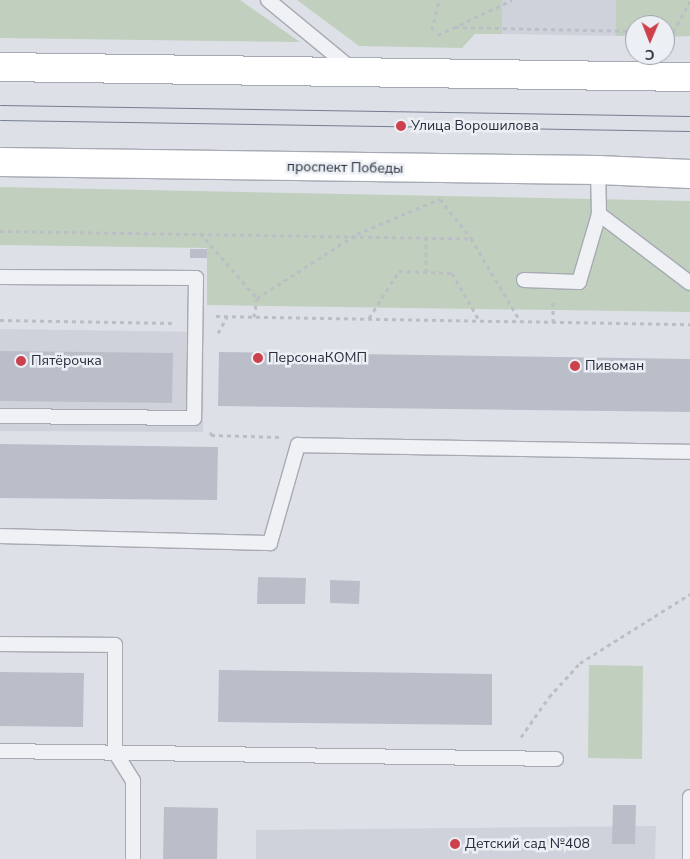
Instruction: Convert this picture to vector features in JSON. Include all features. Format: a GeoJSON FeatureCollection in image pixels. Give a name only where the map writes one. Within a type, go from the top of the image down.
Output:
{"type":"FeatureCollection","features":[{"type":"Feature","properties":{"kind":"main road"},"geometry":{"type":"LineString","coordinates":[[0,67],[690,77]]}},
{"type":"Feature","properties":{"kind":"main road","name":"проспект Победы"},"geometry":{"type":"LineString","coordinates":[[0,162],[598,170],[690,174]]}},
{"type":"Feature","properties":{"kind":"lane"},"geometry":{"type":"LineString","coordinates":[[268,0],[356,72]]}},
{"type":"Feature","properties":{"kind":"lane"},"geometry":{"type":"LineString","coordinates":[[524,280],[579,282],[599,214],[598,170]]}},
{"type":"Feature","properties":{"kind":"lane"},"geometry":{"type":"LineString","coordinates":[[599,214],[690,283]]}},
{"type":"Feature","properties":{"kind":"lane"},"geometry":{"type":"LineString","coordinates":[[0,276],[196,278],[194,418],[0,416]]}},
{"type":"Feature","properties":{"kind":"lane"},"geometry":{"type":"LineString","coordinates":[[0,536],[270,543],[298,445],[690,452]]}},
{"type":"Feature","properties":{"kind":"lane"},"geometry":{"type":"LineString","coordinates":[[0,644],[115,644],[115,752],[133,781],[132,859]]}},
{"type":"Feature","properties":{"kind":"lane"},"geometry":{"type":"LineString","coordinates":[[0,751],[556,758]]}},
{"type":"Feature","properties":{"kind":"lane"},"geometry":{"type":"LineString","coordinates":[[690,797],[690,859]]}},
{"type":"Feature","properties":{"kind":"path"},"geometry":{"type":"LineString","coordinates":[[432,30],[439,0]]}},
{"type":"Feature","properties":{"kind":"path"},"geometry":{"type":"LineString","coordinates":[[438,35],[512,0]]}},
{"type":"Feature","properties":{"kind":"path"},"geometry":{"type":"LineString","coordinates":[[675,28],[690,1]]}},
{"type":"Feature","properties":{"kind":"path"},"geometry":{"type":"LineString","coordinates":[[455,27],[625,31]]}},
{"type":"Feature","properties":{"kind":"path"},"geometry":{"type":"LineString","coordinates":[[254,317],[257,298],[357,234],[440,199],[470,238],[520,321]]}},
{"type":"Feature","properties":{"kind":"path"},"geometry":{"type":"LineString","coordinates":[[0,231],[357,234],[426,238],[470,238]]}},
{"type":"Feature","properties":{"kind":"path"},"geometry":{"type":"LineString","coordinates":[[200,233],[257,298]]}},
{"type":"Feature","properties":{"kind":"path"},"geometry":{"type":"LineString","coordinates":[[426,238],[426,272]]}},
{"type":"Feature","properties":{"kind":"path"},"geometry":{"type":"LineString","coordinates":[[368,318],[399,271],[452,273],[479,320]]}},
{"type":"Feature","properties":{"kind":"path"},"geometry":{"type":"LineString","coordinates":[[218,316],[690,324]]}},
{"type":"Feature","properties":{"kind":"path"},"geometry":{"type":"LineString","coordinates":[[0,320],[195,324]]}},
{"type":"Feature","properties":{"kind":"path"},"geometry":{"type":"LineString","coordinates":[[505,758],[549,697],[580,663],[690,594]]}},
{"type":"Feature","properties":{"kind":"shaded area"},"geometry":{"type":"Polygon","coordinates":[[[502,0],[616,0],[616,36],[502,34],[502,0]]]}},
{"type":"Feature","properties":{"kind":"shaded area"},"geometry":{"type":"Polygon","coordinates":[[[0,329],[204,332],[203,432],[0,431],[0,329]]]}},
{"type":"Feature","properties":{"kind":"shaded area","name":"Детский сад №408"},"geometry":{"type":"Polygon","coordinates":[[[656,826],[655,859],[256,859],[256,830],[656,826]]]}},
{"type":"Feature","properties":{"kind":"green space"},"geometry":{"type":"Polygon","coordinates":[[[0,0],[240,0],[300,42],[0,38],[0,0]]]}},
{"type":"Feature","properties":{"kind":"green space"},"geometry":{"type":"Polygon","coordinates":[[[297,0],[502,0],[502,34],[475,34],[462,48],[359,46],[297,0]]]}},
{"type":"Feature","properties":{"kind":"green space"},"geometry":{"type":"Polygon","coordinates":[[[616,0],[690,0],[690,36],[675,37],[675,15],[625,15],[625,36],[616,36],[616,0]]]}},
{"type":"Feature","properties":{"kind":"green space"},"geometry":{"type":"Polygon","coordinates":[[[0,187],[690,201],[690,312],[207,305],[207,248],[0,245],[0,187]]]}},
{"type":"Feature","properties":{"kind":"green space"},"geometry":{"type":"Polygon","coordinates":[[[589,665],[643,666],[642,759],[588,758],[589,665]]]}},
{"type":"Feature","properties":{"kind":"building"},"geometry":{"type":"Polygon","coordinates":[[[190,249],[207,249],[207,258],[190,258],[190,249]]]}},
{"type":"Feature","properties":{"kind":"building"},"geometry":{"type":"Polygon","coordinates":[[[0,351],[173,353],[172,403],[0,401],[0,351]]]}},
{"type":"Feature","properties":{"kind":"building"},"geometry":{"type":"Polygon","coordinates":[[[219,352],[690,359],[690,412],[218,406],[219,352]]]}},
{"type":"Feature","properties":{"kind":"building"},"geometry":{"type":"Polygon","coordinates":[[[0,444],[218,447],[217,500],[0,498],[0,444]]]}},
{"type":"Feature","properties":{"kind":"building"},"geometry":{"type":"Polygon","coordinates":[[[258,577],[306,578],[305,604],[257,604],[258,577]]]}},
{"type":"Feature","properties":{"kind":"building"},"geometry":{"type":"Polygon","coordinates":[[[330,580],[360,581],[359,604],[330,603],[330,580]]]}},
{"type":"Feature","properties":{"kind":"building"},"geometry":{"type":"Polygon","coordinates":[[[219,670],[492,674],[492,725],[218,722],[219,670]]]}},
{"type":"Feature","properties":{"kind":"building"},"geometry":{"type":"Polygon","coordinates":[[[0,672],[84,673],[83,727],[0,726],[0,672]]]}},
{"type":"Feature","properties":{"kind":"building"},"geometry":{"type":"Polygon","coordinates":[[[613,805],[636,805],[635,844],[612,844],[613,805]]]}},
{"type":"Feature","properties":{"kind":"building"},"geometry":{"type":"Polygon","coordinates":[[[164,807],[218,808],[217,859],[163,859],[164,807]]]}},
{"type":"Feature","properties":{"kind":"tram line"},"geometry":{"type":"LineString","coordinates":[[0,105],[690,116]]}},
{"type":"Feature","properties":{"kind":"tram line"},"geometry":{"type":"LineString","coordinates":[[0,120],[690,131]]}},
{"type":"Feature","properties":{"kind":"place","name":"Улица Ворошилова"},"geometry":{"type":"Point","coordinates":[401,126]}},
{"type":"Feature","properties":{"kind":"place","name":"ПерсонаКОМП"},"geometry":{"type":"Point","coordinates":[258,358]}},
{"type":"Feature","properties":{"kind":"place","name":"Пятёрочка"},"geometry":{"type":"Point","coordinates":[21,361]}},
{"type":"Feature","properties":{"kind":"place","name":"Пивоман"},"geometry":{"type":"Point","coordinates":[575,366]}},
{"type":"Feature","properties":{"kind":"place","name":"Детский сад №408"},"geometry":{"type":"Point","coordinates":[455,844]}}]}
